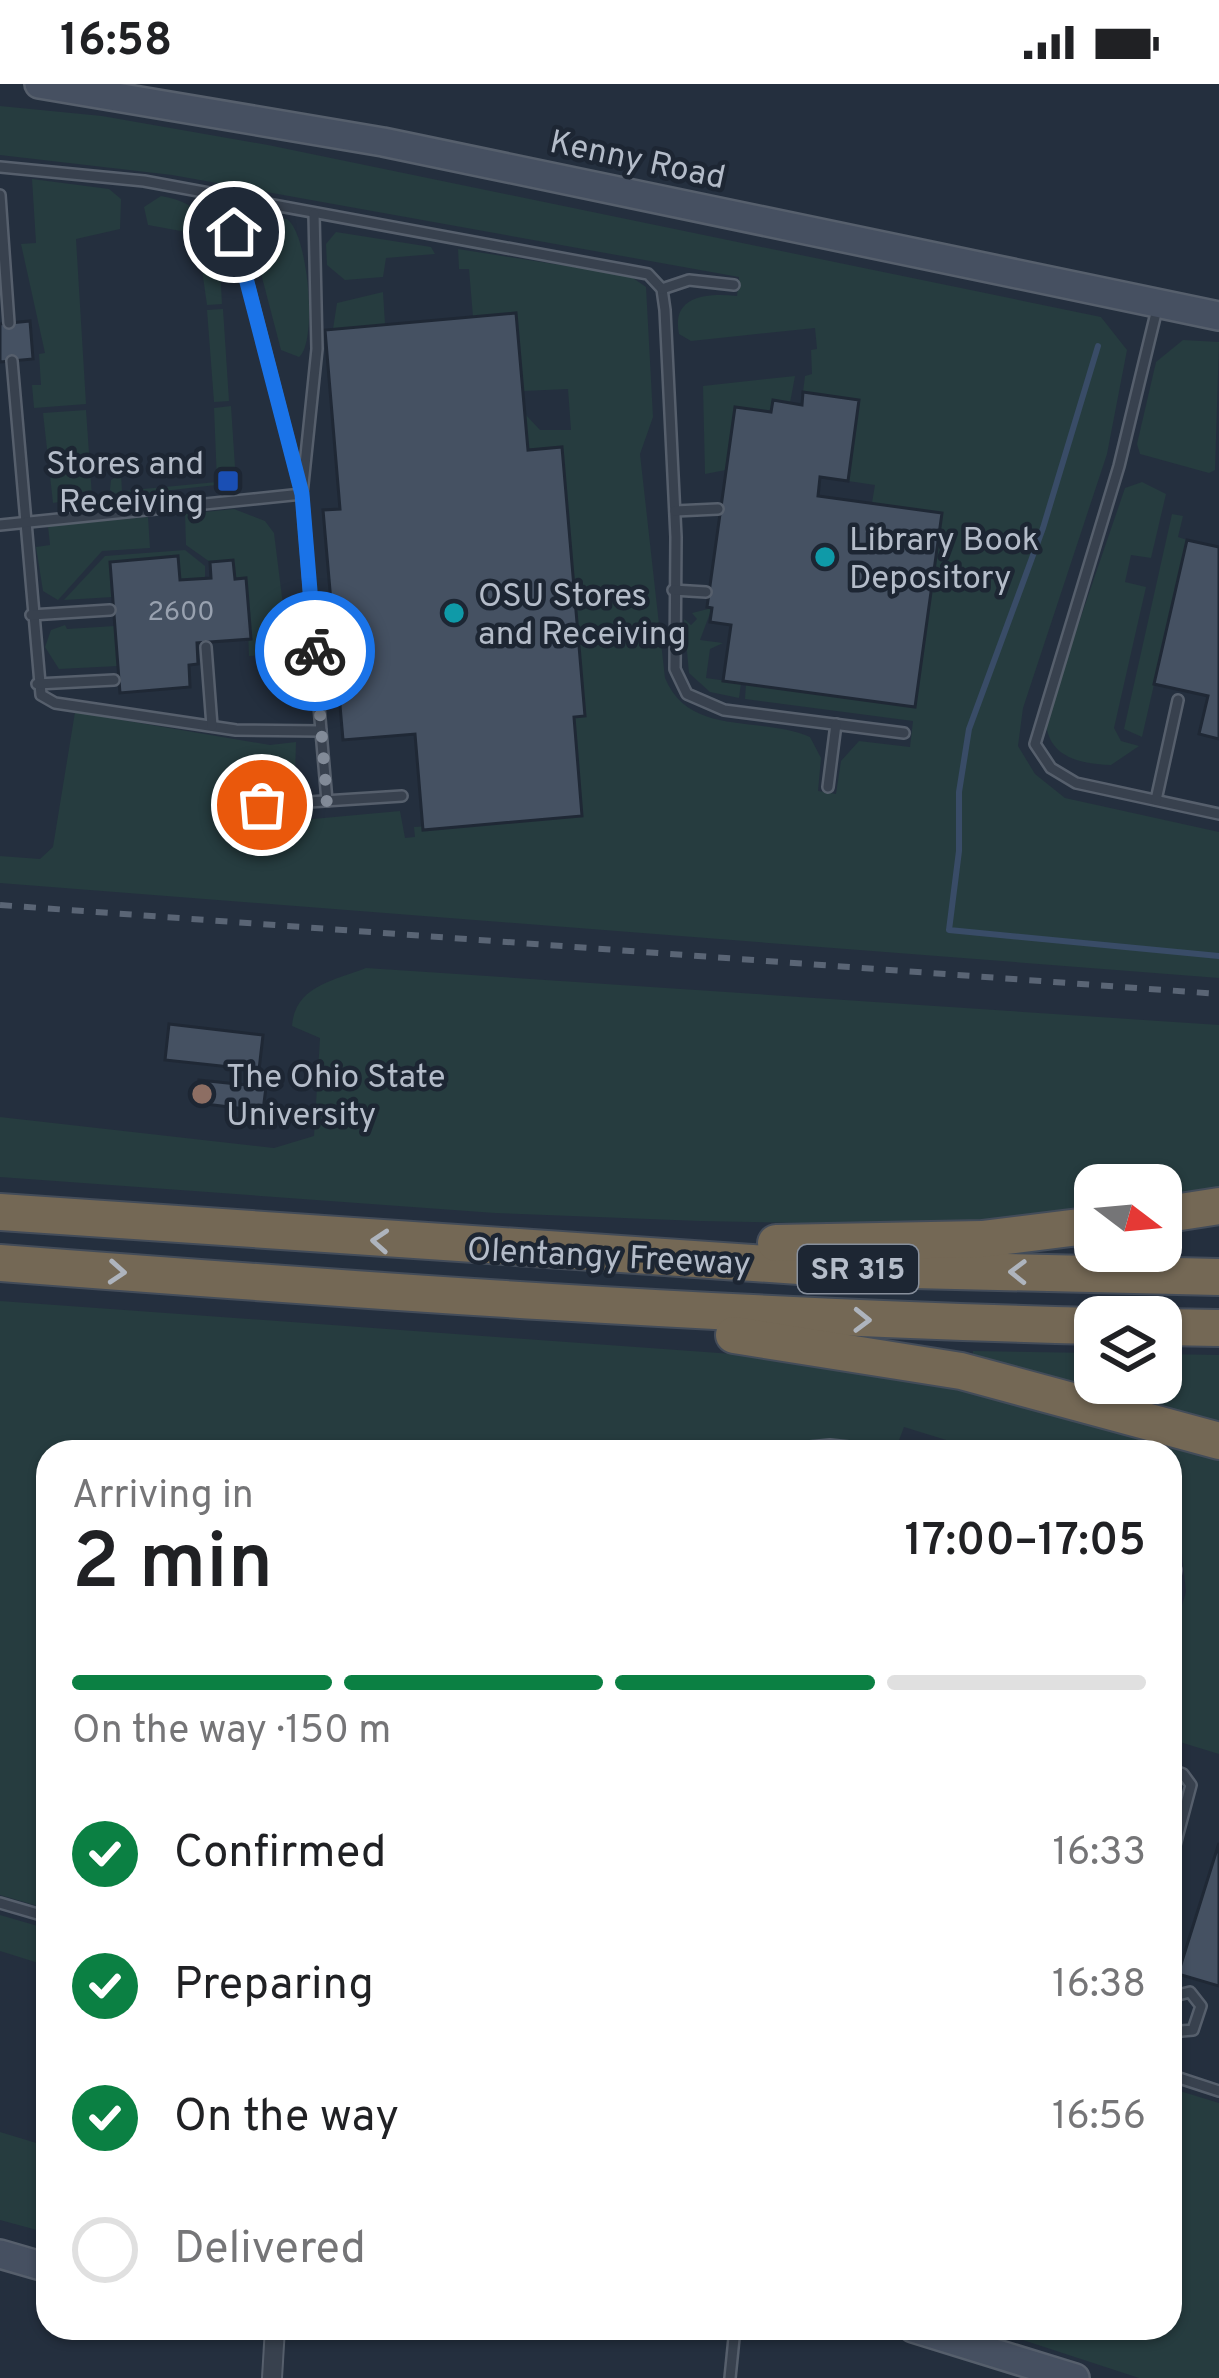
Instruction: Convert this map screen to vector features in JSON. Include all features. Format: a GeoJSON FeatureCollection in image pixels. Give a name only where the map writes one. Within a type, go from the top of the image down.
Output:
{"type":"FeatureCollection","features":[{"type":"Feature","properties":{"kind":"highway"},"geometry":{"type":"LineString","coordinates":[[1182,1212],[1219,1206]]}},
{"type":"Feature","properties":{"kind":"highway","name":"Olentangy Freeway"},"geometry":{"type":"LineString","coordinates":[[0,1212],[496,1250],[828,1268],[1219,1276]]}},
{"type":"Feature","properties":{"kind":"highway"},"geometry":{"type":"LineString","coordinates":[[496,1250],[982,1239],[1074,1228]]}},
{"type":"Feature","properties":{"kind":"highway","name":"Olentangy Freeway"},"geometry":{"type":"LineString","coordinates":[[0,1263],[493,1301],[826,1319],[1074,1325]]}},
{"type":"Feature","properties":{"kind":"highway"},"geometry":{"type":"LineString","coordinates":[[493,1301],[961,1371],[1219,1441]]}},
{"type":"Feature","properties":{"kind":"highway"},"geometry":{"type":"LineString","coordinates":[[1182,1328],[1219,1328]]}},
{"type":"Feature","properties":{"kind":"main road","name":"Kenny Road"},"geometry":{"type":"LineString","coordinates":[[39,84],[383,142],[1219,316]]}},
{"type":"Feature","properties":{"kind":"main road"},"geometry":{"type":"LineString","coordinates":[[0,2254],[36,2264]]}},
{"type":"Feature","properties":{"kind":"main road"},"geometry":{"type":"LineString","coordinates":[[964,2340],[1075,2378]]}},
{"type":"Feature","properties":{"kind":"street"},"geometry":{"type":"LineString","coordinates":[[272,2378],[274,2340]]}},
{"type":"Feature","properties":{"kind":"lane"},"geometry":{"type":"LineString","coordinates":[[0,167],[74,172],[225,196],[630,267],[648,274],[662,289],[675,511],[675,669],[687,694],[724,710],[904,733]]}},
{"type":"Feature","properties":{"kind":"lane"},"geometry":{"type":"LineString","coordinates":[[0,195],[9,323]]}},
{"type":"Feature","properties":{"kind":"lane"},"geometry":{"type":"LineString","coordinates":[[225,196],[302,494],[327,801]]}},
{"type":"Feature","properties":{"kind":"lane"},"geometry":{"type":"LineString","coordinates":[[302,494],[317,349],[314,214]]}},
{"type":"Feature","properties":{"kind":"lane"},"geometry":{"type":"LineString","coordinates":[[662,289],[689,280],[734,285]]}},
{"type":"Feature","properties":{"kind":"lane"},"geometry":{"type":"LineString","coordinates":[[1158,304],[1119,466],[1035,743],[1051,769],[1076,783],[1219,814]]}},
{"type":"Feature","properties":{"kind":"lane"},"geometry":{"type":"LineString","coordinates":[[12,361],[41,695],[55,703],[212,726],[321,731]]}},
{"type":"Feature","properties":{"kind":"lane"},"geometry":{"type":"LineString","coordinates":[[0,422],[16,420]]}},
{"type":"Feature","properties":{"kind":"lane"},"geometry":{"type":"LineString","coordinates":[[0,525],[302,494]]}},
{"type":"Feature","properties":{"kind":"lane"},"geometry":{"type":"LineString","coordinates":[[675,511],[718,509]]}},
{"type":"Feature","properties":{"kind":"lane"},"geometry":{"type":"LineString","coordinates":[[673,590],[706,592]]}},
{"type":"Feature","properties":{"kind":"lane"},"geometry":{"type":"LineString","coordinates":[[31,615],[110,610]]}},
{"type":"Feature","properties":{"kind":"lane"},"geometry":{"type":"LineString","coordinates":[[206,647],[212,726]]}},
{"type":"Feature","properties":{"kind":"lane"},"geometry":{"type":"LineString","coordinates":[[37,684],[114,680]]}},
{"type":"Feature","properties":{"kind":"lane"},"geometry":{"type":"LineString","coordinates":[[1156,800],[1178,700]]}},
{"type":"Feature","properties":{"kind":"lane"},"geometry":{"type":"LineString","coordinates":[[828,788],[836,724]]}},
{"type":"Feature","properties":{"kind":"lane"},"geometry":{"type":"LineString","coordinates":[[262,805],[402,796]]}},
{"type":"Feature","properties":{"kind":"lane"},"geometry":{"type":"LineString","coordinates":[[1182,1774],[1191,1786],[1182,1819]]}},
{"type":"Feature","properties":{"kind":"lane"},"geometry":{"type":"LineString","coordinates":[[0,1903],[36,1914]]}},
{"type":"Feature","properties":{"kind":"lane"},"geometry":{"type":"LineString","coordinates":[[1182,1995],[1190,1993],[1201,2006],[1193,2030],[1182,2031]]}},
{"type":"Feature","properties":{"kind":"lane"},"geometry":{"type":"LineString","coordinates":[[1182,2079],[1219,2091]]}},
{"type":"Feature","properties":{"kind":"lane"},"geometry":{"type":"LineString","coordinates":[[730,2378],[734,2340]]}},
{"type":"Feature","properties":{"kind":"green space"},"geometry":{"type":"Polygon","coordinates":[[[0,106],[102,116],[268,145],[1101,317],[1127,350],[1107,454],[1023,708],[1018,746],[1035,774],[1065,798],[1219,832],[1219,978],[0,883],[0,856],[40,859],[53,847],[75,712],[270,745],[296,742],[295,779],[278,789],[255,791],[258,824],[400,811],[405,838],[415,837],[414,827],[582,816],[574,717],[584,716],[562,448],[528,450],[525,414],[540,430],[571,430],[568,389],[523,391],[516,314],[473,317],[469,269],[459,269],[458,249],[630,276],[646,287],[653,417],[640,454],[665,678],[676,697],[709,717],[810,737],[821,758],[818,791],[836,794],[841,761],[859,741],[910,747],[913,721],[745,699],[746,684],[915,707],[942,514],[872,503],[875,485],[848,481],[858,400],[803,392],[805,376],[812,374],[811,350],[817,349],[815,328],[691,341],[679,334],[678,321],[686,304],[704,296],[737,296],[739,277],[172,175],[0,155],[0,106]]]}},
{"type":"Feature","properties":{"kind":"green space"},"geometry":{"type":"Polygon","coordinates":[[[32,179],[109,189],[121,199],[120,229],[76,239],[86,404],[34,408],[32,385],[41,385],[39,354],[45,353],[21,244],[36,243],[32,179]]]}},
{"type":"Feature","properties":{"kind":"green space"},"geometry":{"type":"Polygon","coordinates":[[[161,196],[181,201],[206,221],[217,250],[222,304],[207,305],[197,234],[148,225],[144,207],[161,196]]]}},
{"type":"Feature","properties":{"kind":"green space"},"geometry":{"type":"Polygon","coordinates":[[[269,218],[287,219],[294,228],[305,265],[308,331],[299,357],[281,350],[253,243],[257,227],[269,218]]]}},
{"type":"Feature","properties":{"kind":"green space"},"geometry":{"type":"Polygon","coordinates":[[[336,232],[431,247],[435,254],[386,258],[383,277],[345,280],[327,265],[326,244],[336,232]]]}},
{"type":"Feature","properties":{"kind":"green space"},"geometry":{"type":"Polygon","coordinates":[[[383,292],[385,324],[333,329],[337,303],[383,292]]]}},
{"type":"Feature","properties":{"kind":"green space"},"geometry":{"type":"Polygon","coordinates":[[[223,309],[229,401],[214,402],[207,310],[223,309]]]}},
{"type":"Feature","properties":{"kind":"green space"},"geometry":{"type":"Polygon","coordinates":[[[1183,340],[1219,342],[1215,470],[1209,473],[1140,454],[1137,444],[1156,362],[1183,340]]]}},
{"type":"Feature","properties":{"kind":"green space"},"geometry":{"type":"Polygon","coordinates":[[[795,376],[790,403],[773,401],[771,412],[726,470],[705,474],[703,386],[795,376]]]}},
{"type":"Feature","properties":{"kind":"green space"},"geometry":{"type":"Polygon","coordinates":[[[231,406],[235,467],[225,484],[119,496],[110,490],[111,480],[121,474],[122,491],[217,482],[214,408],[231,406]]]}},
{"type":"Feature","properties":{"kind":"green space"},"geometry":{"type":"Polygon","coordinates":[[[86,410],[92,496],[53,503],[43,413],[86,410]]]}},
{"type":"Feature","properties":{"kind":"green space"},"geometry":{"type":"Polygon","coordinates":[[[1142,482],[1166,494],[1151,558],[1131,555],[1125,582],[1146,587],[1114,728],[1121,741],[1139,746],[1111,765],[1088,763],[1058,750],[1046,719],[1125,488],[1142,482]]]}},
{"type":"Feature","properties":{"kind":"green space"},"geometry":{"type":"Polygon","coordinates":[[[234,509],[265,521],[274,533],[289,653],[249,656],[246,579],[235,579],[233,560],[210,562],[186,545],[185,514],[234,509]]]}},
{"type":"Feature","properties":{"kind":"green space"},"geometry":{"type":"Polygon","coordinates":[[[1172,514],[1183,516],[1178,537],[1187,540],[1142,737],[1124,729],[1172,514]]]}},
{"type":"Feature","properties":{"kind":"green space"},"geometry":{"type":"Polygon","coordinates":[[[148,517],[150,548],[102,551],[58,600],[43,591],[36,547],[50,545],[48,526],[148,517]]]}},
{"type":"Feature","properties":{"kind":"green space"},"geometry":{"type":"Polygon","coordinates":[[[185,550],[205,566],[205,578],[180,580],[178,556],[111,562],[113,597],[64,600],[105,556],[185,550]]]}},
{"type":"Feature","properties":{"kind":"green space"},"geometry":{"type":"Polygon","coordinates":[[[712,608],[700,640],[723,643],[710,649],[706,678],[741,683],[739,698],[710,692],[689,673],[684,619],[691,625],[697,619],[692,613],[712,608]]]}},
{"type":"Feature","properties":{"kind":"green space"},"geometry":{"type":"Polygon","coordinates":[[[65,625],[67,629],[115,626],[118,666],[59,669],[45,647],[51,630],[65,625]]]}},
{"type":"Feature","properties":{"kind":"green space"},"geometry":{"type":"Polygon","coordinates":[[[366,968],[1219,1025],[1219,1194],[1182,1200],[1182,1164],[1074,1164],[1074,1215],[907,1225],[495,1213],[0,1177],[0,1117],[274,1148],[314,1136],[320,1038],[292,1026],[300,1002],[329,982],[366,968]]]}},
{"type":"Feature","properties":{"kind":"green space"},"geometry":{"type":"Polygon","coordinates":[[[0,1301],[788,1358],[913,1378],[1153,1440],[946,1440],[904,1427],[899,1440],[36,1440],[36,1906],[0,1895],[0,1301]]]}},
{"type":"Feature","properties":{"kind":"green space"},"geometry":{"type":"Polygon","coordinates":[[[973,1351],[1074,1353],[1074,1386],[973,1358],[973,1351]]]}},
{"type":"Feature","properties":{"kind":"green space"},"geometry":{"type":"Polygon","coordinates":[[[1182,1354],[1219,1355],[1219,1426],[1139,1404],[1182,1404],[1182,1354]]]}},
{"type":"Feature","properties":{"kind":"green space"},"geometry":{"type":"Polygon","coordinates":[[[1182,1447],[1219,1457],[1219,1754],[1182,1743],[1182,1605],[1186,1592],[1182,1447]]]}},
{"type":"Feature","properties":{"kind":"green space"},"geometry":{"type":"Polygon","coordinates":[[[0,1915],[36,1926],[36,1962],[0,1951],[0,1915]]]}},
{"type":"Feature","properties":{"kind":"green space"},"geometry":{"type":"Polygon","coordinates":[[[1182,2092],[1219,2103],[1219,2378],[1139,2378],[1023,2340],[1182,2340],[1182,2092]]]}},
{"type":"Feature","properties":{"kind":"green space"},"geometry":{"type":"Polygon","coordinates":[[[0,2132],[36,2143],[36,2230],[0,2220],[0,2132]]]}},
{"type":"Feature","properties":{"kind":"building","name":"OSU Stores and Receiving"},"geometry":{"type":"Polygon","coordinates":[[[516,313],[528,450],[562,447],[585,716],[574,717],[582,816],[423,830],[415,734],[343,740],[323,510],[340,509],[325,330],[516,313]]]}},
{"type":"Feature","properties":{"kind":"building"},"geometry":{"type":"Polygon","coordinates":[[[30,321],[33,359],[0,362],[0,324],[30,321]]]}},
{"type":"Feature","properties":{"kind":"building","name":"Library Book Depository"},"geometry":{"type":"Polygon","coordinates":[[[803,392],[859,400],[848,481],[820,477],[818,496],[942,513],[915,707],[723,681],[731,625],[710,622],[712,608],[707,607],[735,407],[771,412],[773,400],[802,405],[803,392]]]}},
{"type":"Feature","properties":{"kind":"building"},"geometry":{"type":"Polygon","coordinates":[[[1187,540],[1219,547],[1219,739],[1199,734],[1208,696],[1154,684],[1187,540]]]}},
{"type":"Feature","properties":{"kind":"building"},"geometry":{"type":"Polygon","coordinates":[[[178,556],[180,580],[211,578],[210,562],[233,560],[235,579],[246,578],[251,639],[197,643],[198,664],[189,665],[190,687],[120,693],[110,562],[178,556]]]}},
{"type":"Feature","properties":{"kind":"building"},"geometry":{"type":"Polygon","coordinates":[[[169,1024],[263,1035],[259,1070],[165,1060],[169,1024]]]}},
{"type":"Feature","properties":{"kind":"building"},"geometry":{"type":"Polygon","coordinates":[[[199,1080],[266,1087],[263,1111],[197,1103],[199,1080]]]}},
{"type":"Feature","properties":{"kind":"building"},"geometry":{"type":"Polygon","coordinates":[[[1219,1843],[1219,1986],[1182,1975],[1182,1961],[1219,1843]]]}},
{"type":"Feature","properties":{"kind":"waterway"},"geometry":{"type":"LineString","coordinates":[[1098,346],[1043,528],[969,729],[959,792],[959,851],[949,930],[1219,956]]}},
{"type":"Feature","properties":{"kind":"railway"},"geometry":{"type":"LineString","coordinates":[[0,905],[1219,994]]}},
{"type":"Feature","properties":{"kind":"way so far"},"geometry":{"type":"LineString","coordinates":[[262,805],[327,801],[315,651]]}},
{"type":"Feature","properties":{"kind":"place","name":"Stores and Receiving"},"geometry":{"type":"Point","coordinates":[228,481]}},
{"type":"Feature","properties":{"kind":"place","name":"Library Book Depository"},"geometry":{"type":"Point","coordinates":[825,557]}},
{"type":"Feature","properties":{"kind":"place","name":"OSU Stores and Receiving"},"geometry":{"type":"Point","coordinates":[454,613]}},
{"type":"Feature","properties":{"kind":"place","name":"The Ohio State University"},"geometry":{"type":"Point","coordinates":[202,1094]}},
{"type":"Feature","properties":{"kind":"route"},"geometry":{"type":"LineString","coordinates":[[234,232],[302,494],[315,651]]}}]}
